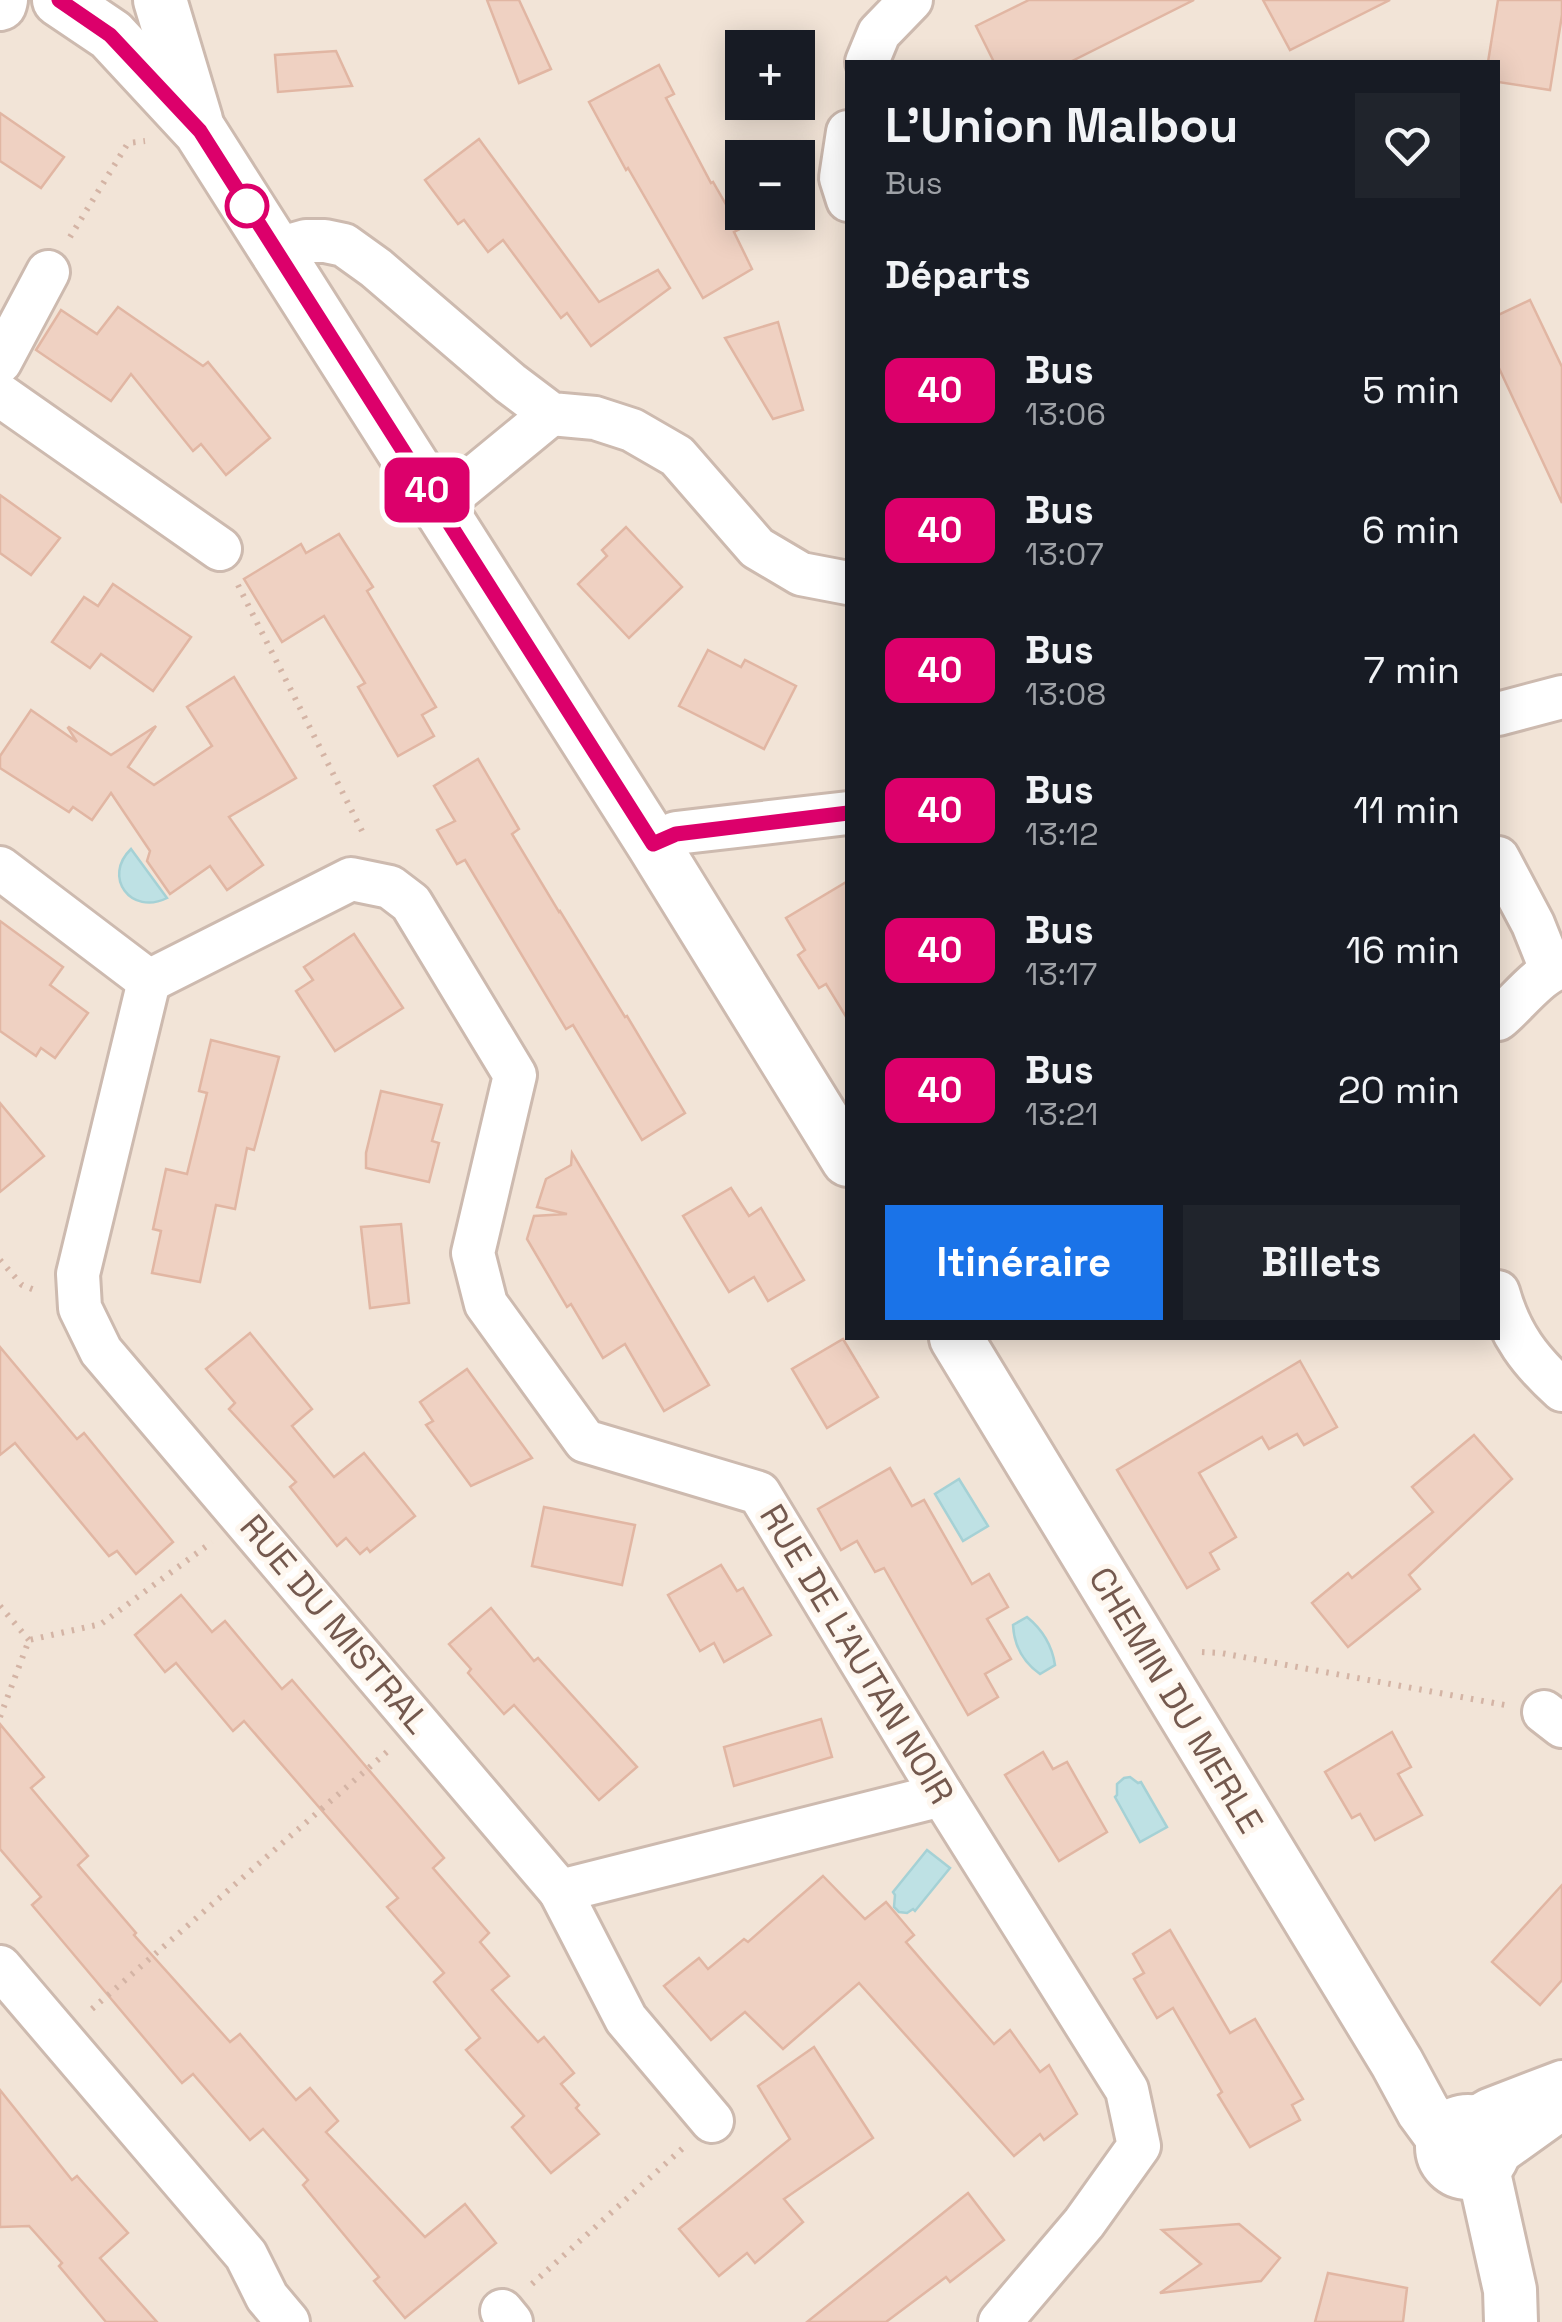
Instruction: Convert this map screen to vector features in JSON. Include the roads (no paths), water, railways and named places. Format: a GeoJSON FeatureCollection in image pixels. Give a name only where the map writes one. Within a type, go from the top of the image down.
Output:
{"type":"FeatureCollection","features":[{"type":"Feature","properties":{"kind":"street"},"geometry":{"type":"LineString","coordinates":[[59,0],[110,35],[200,131],[653,844],[845,1155]]}},
{"type":"Feature","properties":{"kind":"street"},"geometry":{"type":"LineString","coordinates":[[160,0],[200,131]]}},
{"type":"Feature","properties":{"kind":"street"},"geometry":{"type":"LineString","coordinates":[[868,60],[879,33],[911,0]]}},
{"type":"Feature","properties":{"kind":"street"},"geometry":{"type":"LineString","coordinates":[[845,152],[841,178],[845,191]]}},
{"type":"Feature","properties":{"kind":"street"},"geometry":{"type":"LineString","coordinates":[[277,255],[306,241],[344,245],[551,414],[595,418],[632,430],[678,456],[757,548],[800,574],[845,583]]}},
{"type":"Feature","properties":{"kind":"street"},"geometry":{"type":"LineString","coordinates":[[0,362],[48,272]]}},
{"type":"Feature","properties":{"kind":"street"},"geometry":{"type":"LineString","coordinates":[[0,395],[220,549]]}},
{"type":"Feature","properties":{"kind":"street"},"geometry":{"type":"LineString","coordinates":[[438,507],[551,414]]}},
{"type":"Feature","properties":{"kind":"street"},"geometry":{"type":"LineString","coordinates":[[1500,714],[1562,698]]}},
{"type":"Feature","properties":{"kind":"street"},"geometry":{"type":"LineString","coordinates":[[653,844],[676,834],[845,812]]}},
{"type":"Feature","properties":{"kind":"street"},"geometry":{"type":"LineString","coordinates":[[1500,862],[1557,969],[1500,1018]]}},
{"type":"Feature","properties":{"kind":"street"},"geometry":{"type":"LineString","coordinates":[[0,868],[149,981]]}},
{"type":"Feature","properties":{"kind":"street","name":"RUE DE L'AUTAN NOIR"},"geometry":{"type":"LineString","coordinates":[[149,981],[350,880],[390,888],[411,903],[515,1075],[473,1253],[486,1304],[585,1442],[759,1492],[942,1795],[1128,2090],[1139,2146],[1084,2223],[1000,2322]]}},
{"type":"Feature","properties":{"kind":"street","name":"RUE DU MISTRAL"},"geometry":{"type":"LineString","coordinates":[[149,981],[78,1274],[80,1308],[101,1350],[560,1891],[626,2019],[712,2121]]}},
{"type":"Feature","properties":{"kind":"street"},"geometry":{"type":"LineString","coordinates":[[1500,1299],[1505,1318],[1533,1364],[1562,1390]]}},
{"type":"Feature","properties":{"kind":"street","name":"CHEMIN DU MERLE"},"geometry":{"type":"LineString","coordinates":[[957,1340],[1397,2063],[1440,2096],[1469,2146]]}},
{"type":"Feature","properties":{"kind":"street"},"geometry":{"type":"LineString","coordinates":[[560,1891],[942,1795]]}},
{"type":"Feature","properties":{"kind":"street"},"geometry":{"type":"LineString","coordinates":[[0,1967],[246,2255],[267,2297],[288,2322]]}},
{"type":"Feature","properties":{"kind":"street"},"geometry":{"type":"LineString","coordinates":[[1483,2322],[1469,2146],[1489,2110],[1562,2082]]}},
{"type":"Feature","properties":{"kind":"street"},"geometry":{"type":"LineString","coordinates":[[1469,2146],[1562,2108]]}},
{"type":"Feature","properties":{"kind":"street"},"geometry":{"type":"LineString","coordinates":[[1469,2146],[1510,2290],[1512,2322]]}},
{"type":"Feature","properties":{"kind":"water"},"geometry":{"type":"Polygon","coordinates":[[[131,849],[167,898],[142,902],[125,891],[119,871],[131,849]]]}},
{"type":"Feature","properties":{"kind":"water"},"geometry":{"type":"Polygon","coordinates":[[[959,1479],[988,1526],[963,1541],[935,1494],[959,1479]]]}},
{"type":"Feature","properties":{"kind":"water"},"geometry":{"type":"Polygon","coordinates":[[[1027,1617],[1046,1638],[1054,1658],[1055,1665],[1040,1674],[1024,1659],[1015,1640],[1013,1625],[1027,1617]]]}},
{"type":"Feature","properties":{"kind":"water"},"geometry":{"type":"Polygon","coordinates":[[[1130,1777],[1141,1782],[1167,1827],[1140,1842],[1115,1797],[1117,1784],[1130,1777]]]}},
{"type":"Feature","properties":{"kind":"water"},"geometry":{"type":"Polygon","coordinates":[[[927,1850],[950,1868],[915,1911],[899,1912],[894,1907],[893,1892],[927,1850]]]}}]}
